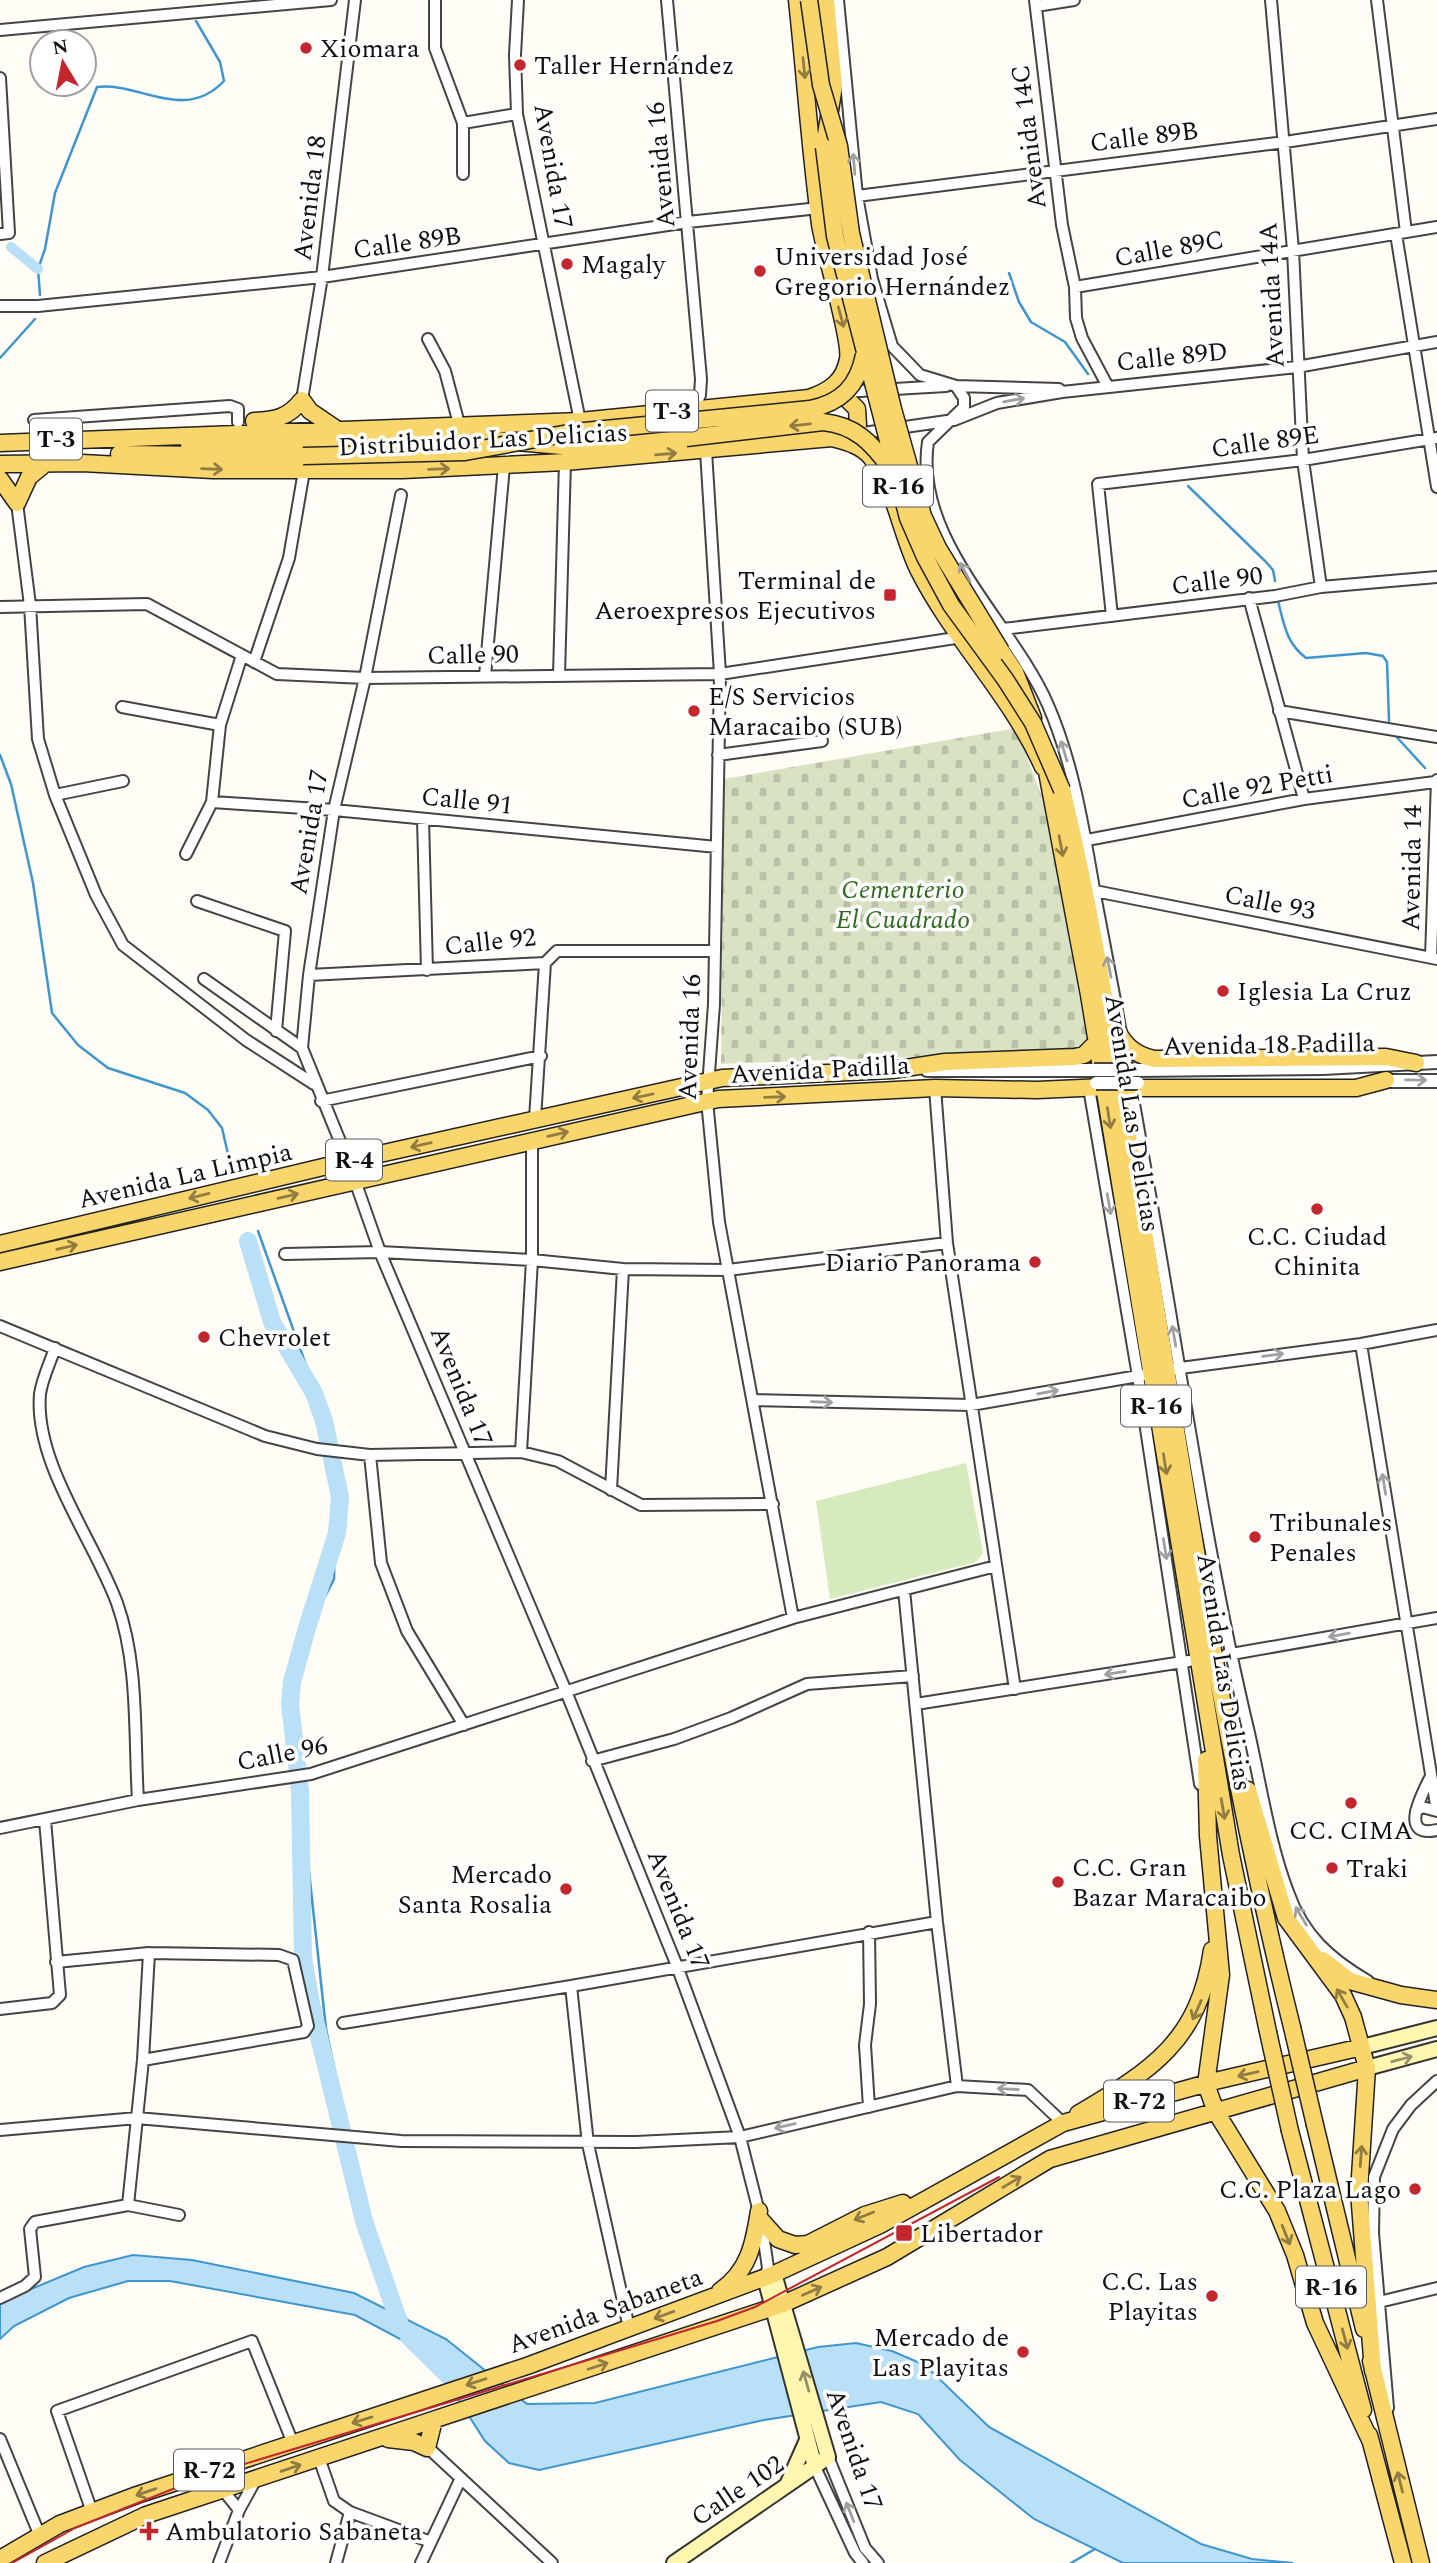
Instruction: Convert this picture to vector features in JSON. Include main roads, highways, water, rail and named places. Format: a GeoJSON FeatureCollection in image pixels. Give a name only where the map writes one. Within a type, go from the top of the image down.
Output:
{"type":"FeatureCollection","features":[{"type":"Feature","properties":{"kind":"main road"},"geometry":{"type":"LineString","coordinates":[[797,0],[819,208],[849,356],[845,372],[836,385],[823,393]]}},
{"type":"Feature","properties":{"kind":"main road","name":"R-16"},"geometry":{"type":"LineString","coordinates":[[809,0],[821,85],[838,146],[851,233],[880,357],[923,516],[938,548],[1026,695],[1048,779]]}},
{"type":"Feature","properties":{"kind":"main road","name":"R-16"},"geometry":{"type":"LineString","coordinates":[[826,0],[834,86],[824,147],[835,236],[895,476]]}},
{"type":"Feature","properties":{"kind":"main road"},"geometry":{"type":"LineString","coordinates":[[8,464],[80,453],[304,464],[465,452],[574,432],[810,409],[824,406],[852,388],[864,354]]}},
{"type":"Feature","properties":{"kind":"main road"},"geometry":{"type":"LineString","coordinates":[[823,393],[847,398],[857,409],[859,417],[855,429],[832,438]]}},
{"type":"Feature","properties":{"kind":"main road","name":"Distribuidor Las Delicias"},"geometry":{"type":"LineString","coordinates":[[112,437],[580,421],[809,398],[823,393]]}},
{"type":"Feature","properties":{"kind":"main road"},"geometry":{"type":"LineString","coordinates":[[112,437],[277,419],[293,411],[302,400],[310,411],[336,428]]}},
{"type":"Feature","properties":{"kind":"main road"},"geometry":{"type":"LineString","coordinates":[[112,437],[195,444],[462,437],[573,447],[686,438],[823,422],[840,424],[862,435],[895,476]]}},
{"type":"Feature","properties":{"kind":"main road","name":"T-3"},"geometry":{"type":"LineString","coordinates":[[0,443],[112,437]]}},
{"type":"Feature","properties":{"kind":"main road","name":"Distribuidor Las Delicias"},"geometry":{"type":"LineString","coordinates":[[8,464],[504,466],[706,451],[832,438],[855,444],[869,455],[884,477],[918,568],[937,604],[1028,734],[1048,779]]}},
{"type":"Feature","properties":{"kind":"main road"},"geometry":{"type":"LineString","coordinates":[[0,479],[17,503],[29,477],[46,463]]}},
{"type":"Feature","properties":{"kind":"main road","name":"Avenida Las Delicias"},"geometry":{"type":"LineString","coordinates":[[895,476],[925,557],[951,605],[1005,679],[1033,723],[1062,790],[1078,853],[1106,1007],[1111,1088],[1144,1375],[1206,1658],[1220,1697],[1262,1909],[1419,2556]]}},
{"type":"Feature","properties":{"kind":"main road","name":"Avenida Las Delicias"},"geometry":{"type":"LineString","coordinates":[[1048,779],[1096,1043],[1111,1088],[1174,1369],[1206,1658],[1205,1706],[1230,1855],[1290,2131],[1401,2557]]}},
{"type":"Feature","properties":{"kind":"main road"},"geometry":{"type":"LineString","coordinates":[[1106,1007],[1123,1040],[1139,1056],[1154,1059],[1386,1057],[1416,1063]]}},
{"type":"Feature","properties":{"kind":"main road"},"geometry":{"type":"LineString","coordinates":[[1111,1088],[1123,1040]]}},
{"type":"Feature","properties":{"kind":"main road","name":"Avenida Padilla"},"geometry":{"type":"LineString","coordinates":[[710,1081],[892,1070],[945,1062],[1075,1057],[1084,1055],[1096,1043]]}},
{"type":"Feature","properties":{"kind":"main road","name":"Avenida Padilla"},"geometry":{"type":"LineString","coordinates":[[707,1101],[935,1087],[1356,1088],[1385,1080]]}},
{"type":"Feature","properties":{"kind":"main road","name":"Avenida La Limpia"},"geometry":{"type":"LineString","coordinates":[[0,1244],[348,1161],[710,1081]]}},
{"type":"Feature","properties":{"kind":"main road","name":"Avenida La Limpia"},"geometry":{"type":"LineString","coordinates":[[0,1262],[707,1101]]}},
{"type":"Feature","properties":{"kind":"main road"},"geometry":{"type":"LineString","coordinates":[[1220,1697],[1286,1918],[1343,1996],[1367,2068],[1359,2192],[1374,2371]]}},
{"type":"Feature","properties":{"kind":"main road"},"geometry":{"type":"LineString","coordinates":[[1205,1706],[1208,1836],[1221,1975],[1211,2083],[1216,2112],[1277,2211],[1295,2255],[1315,2323],[1371,2442]]}},
{"type":"Feature","properties":{"kind":"main road"},"geometry":{"type":"LineString","coordinates":[[1063,2123],[1124,2087],[1165,2053],[1192,2020],[1207,1986],[1216,1920]]}},
{"type":"Feature","properties":{"kind":"main road"},"geometry":{"type":"LineString","coordinates":[[1313,1953],[1350,1981],[1401,1995],[1437,1997]]}},
{"type":"Feature","properties":{"kind":"main road","name":"R-72"},"geometry":{"type":"LineString","coordinates":[[1211,2083],[1437,2028]]}},
{"type":"Feature","properties":{"kind":"main road","name":"R-72"},"geometry":{"type":"LineString","coordinates":[[1216,2112],[1437,2049]]}},
{"type":"Feature","properties":{"kind":"main road","name":"Avenida Sabaneta"},"geometry":{"type":"LineString","coordinates":[[0,2559],[40,2536],[92,2512],[292,2441],[527,2366],[705,2300],[880,2225],[1063,2123],[1211,2083]]}},
{"type":"Feature","properties":{"kind":"main road","name":"Avenida Sabaneta"},"geometry":{"type":"LineString","coordinates":[[45,2563],[146,2515],[778,2306],[887,2257],[1050,2159],[1216,2112]]}},
{"type":"Feature","properties":{"kind":"main road"},"geometry":{"type":"LineString","coordinates":[[705,2300],[724,2289],[743,2269],[754,2242],[760,2215],[778,2239],[795,2245],[808,2244],[865,2215],[929,2196]]}},
{"type":"Feature","properties":{"kind":"main road","name":"Avenida 17"},"geometry":{"type":"LineString","coordinates":[[769,2273],[788,2341],[828,2457]]}},
{"type":"Feature","properties":{"kind":"main road","name":"Avenida 17"},"geometry":{"type":"LineString","coordinates":[[788,2341],[805,2434],[815,2467]]}},
{"type":"Feature","properties":{"kind":"main road"},"geometry":{"type":"LineString","coordinates":[[375,2439],[398,2439],[427,2448],[435,2420]]}},
{"type":"Feature","properties":{"kind":"main road"},"geometry":{"type":"LineString","coordinates":[[786,2486],[805,2434]]}},
{"type":"Feature","properties":{"kind":"main road","name":"Calle 102"},"geometry":{"type":"LineString","coordinates":[[674,2563],[828,2457]]}},
{"type":"Feature","properties":{"kind":"water"},"geometry":{"type":"Polygon","coordinates":[[[133,2255],[192,2260],[354,2293],[446,2339],[527,2404],[595,2403],[818,2347],[856,2343],[892,2351],[925,2365],[989,2427],[1201,2544],[1252,2559],[1293,2563],[1123,2563],[1034,2519],[960,2460],[918,2414],[881,2402],[764,2420],[539,2470],[509,2463],[485,2441],[445,2379],[436,2358],[355,2315],[170,2281],[128,2281],[69,2298],[14,2326],[0,2339],[0,2302],[84,2267],[133,2255]]]}},
{"type":"Feature","properties":{"kind":"waterway"},"geometry":{"type":"LineString","coordinates":[[40,295],[38,269],[45,249],[55,193],[97,87],[113,87],[178,100],[193,99],[209,93],[224,81],[220,62],[196,21]]}},
{"type":"Feature","properties":{"kind":"waterway"},"geometry":{"type":"LineString","coordinates":[[11,247],[38,269]]}},
{"type":"Feature","properties":{"kind":"waterway"},"geometry":{"type":"LineString","coordinates":[[1009,273],[1019,302],[1031,322],[1065,342],[1088,374]]}},
{"type":"Feature","properties":{"kind":"waterway"},"geometry":{"type":"LineString","coordinates":[[0,358],[35,319]]}},
{"type":"Feature","properties":{"kind":"waterway"},"geometry":{"type":"LineString","coordinates":[[1188,486],[1265,561],[1273,570],[1275,581]]}},
{"type":"Feature","properties":{"kind":"waterway"},"geometry":{"type":"LineString","coordinates":[[1278,601],[1290,639],[1306,658],[1366,653],[1383,656],[1387,662],[1389,721]]}},
{"type":"Feature","properties":{"kind":"waterway"},"geometry":{"type":"LineString","coordinates":[[1393,733],[1425,768]]}},
{"type":"Feature","properties":{"kind":"waterway"},"geometry":{"type":"LineString","coordinates":[[0,755],[11,784],[33,883],[52,1013],[78,1045],[108,1068],[185,1093],[208,1110],[222,1128],[231,1167]]}},
{"type":"Feature","properties":{"kind":"waterway"},"geometry":{"type":"LineString","coordinates":[[258,1231],[336,1449]]}},
{"type":"Feature","properties":{"kind":"waterway"},"geometry":{"type":"LineString","coordinates":[[248,1241],[272,1322],[314,1393],[324,1421],[340,1497],[337,1533],[292,1682],[290,1704],[300,1791],[303,1957],[311,2004],[364,2221],[401,2328]]}},
{"type":"Feature","properties":{"kind":"waterway"},"geometry":{"type":"LineString","coordinates":[[298,1773],[288,1670],[334,1579],[337,1455]]}},
{"type":"Feature","properties":{"kind":"waterway"},"geometry":{"type":"LineString","coordinates":[[299,1779],[326,2029],[348,2133]]}},
{"type":"Feature","properties":{"kind":"waterway"},"geometry":{"type":"LineString","coordinates":[[350,2139],[382,2265],[406,2319]]}},
{"type":"Feature","properties":{"kind":"waterway"},"geometry":{"type":"LineString","coordinates":[[409,2337],[457,2384]]}},
{"type":"Feature","properties":{"kind":"waterway"},"geometry":{"type":"LineString","coordinates":[[1071,2563],[1095,2549]]}},
{"type":"Feature","properties":{"kind":"tram line"},"geometry":{"type":"LineString","coordinates":[[12,2563],[75,2528],[208,2475],[717,2321],[755,2307],[999,2177]]}},
{"type":"Feature","properties":{"kind":"place","name":"Xiomara"},"geometry":{"type":"Point","coordinates":[306,48]}},
{"type":"Feature","properties":{"kind":"place","name":"Taller Hernández"},"geometry":{"type":"Point","coordinates":[520,65]}},
{"type":"Feature","properties":{"kind":"place","name":"Magaly"},"geometry":{"type":"Point","coordinates":[567,264]}},
{"type":"Feature","properties":{"kind":"place","name":"Universidad José Gregorio Hernández"},"geometry":{"type":"Point","coordinates":[760,271]}},
{"type":"Feature","properties":{"kind":"place","name":"Terminal de Aeroexpresos Ejecutivos"},"geometry":{"type":"Point","coordinates":[890,595]}},
{"type":"Feature","properties":{"kind":"place","name":"E/S Servicios Maracaibo (SUB)"},"geometry":{"type":"Point","coordinates":[694,711]}},
{"type":"Feature","properties":{"kind":"place","name":"Iglesia La Cruz"},"geometry":{"type":"Point","coordinates":[1223,991]}},
{"type":"Feature","properties":{"kind":"place","name":"C.C. Ciudad Chinita"},"geometry":{"type":"Point","coordinates":[1317,1209]}},
{"type":"Feature","properties":{"kind":"place","name":"Diario Panorama"},"geometry":{"type":"Point","coordinates":[1035,1262]}},
{"type":"Feature","properties":{"kind":"place","name":"Chevrolet"},"geometry":{"type":"Point","coordinates":[204,1337]}},
{"type":"Feature","properties":{"kind":"place","name":"Tribunales Penales"},"geometry":{"type":"Point","coordinates":[1255,1537]}},
{"type":"Feature","properties":{"kind":"place","name":"CC. CIMA"},"geometry":{"type":"Point","coordinates":[1351,1803]}},
{"type":"Feature","properties":{"kind":"place","name":"Traki"},"geometry":{"type":"Point","coordinates":[1332,1868]}},
{"type":"Feature","properties":{"kind":"place","name":"C.C. Gran Bazar Maracaibo"},"geometry":{"type":"Point","coordinates":[1058,1882]}},
{"type":"Feature","properties":{"kind":"place","name":"Mercado Santa Rosalia"},"geometry":{"type":"Point","coordinates":[566,1889]}},
{"type":"Feature","properties":{"kind":"place","name":"C.C. Plaza Lago"},"geometry":{"type":"Point","coordinates":[1415,2189]}},
{"type":"Feature","properties":{"kind":"place","name":"Libertador"},"geometry":{"type":"Point","coordinates":[904,2233]}},
{"type":"Feature","properties":{"kind":"place","name":"C.C. Las Playitas"},"geometry":{"type":"Point","coordinates":[1212,2296]}},
{"type":"Feature","properties":{"kind":"place","name":"Mercado de Las Playitas"},"geometry":{"type":"Point","coordinates":[1023,2352]}},
{"type":"Feature","properties":{"kind":"place","name":"Ambulatorio Sabaneta"},"geometry":{"type":"Point","coordinates":[149,2531]}},
{"type":"Feature","properties":{"kind":"park label","name":"Cementerio El Cuadrado"},"geometry":{"type":"Point","coordinates":[903,904]}}]}
